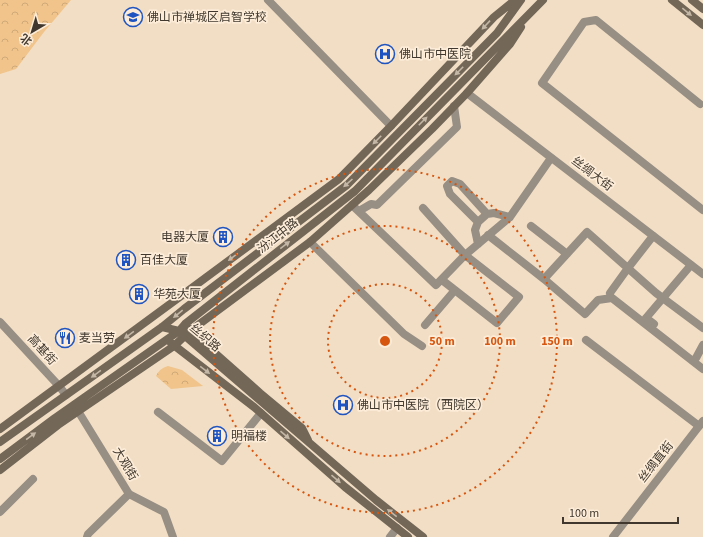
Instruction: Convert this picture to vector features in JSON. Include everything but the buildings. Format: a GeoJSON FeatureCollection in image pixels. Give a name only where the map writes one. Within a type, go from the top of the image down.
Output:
{"type":"FeatureCollection","features":[{"type":"Feature","properties":{"kind":"main road"},"geometry":{"type":"LineString","coordinates":[[0,429],[338,179],[391,126],[494,17],[515,0]]}},
{"type":"Feature","properties":{"kind":"main road","name":"汾江中路"},"geometry":{"type":"LineString","coordinates":[[0,442],[162,327],[347,185],[497,33],[521,0]]}},
{"type":"Feature","properties":{"kind":"main road","name":"汾江中路"},"geometry":{"type":"LineString","coordinates":[[0,459],[55,418],[167,339],[185,333],[185,324],[355,191],[543,0]]}},
{"type":"Feature","properties":{"kind":"main road"},"geometry":{"type":"LineString","coordinates":[[672,0],[703,25]]}},
{"type":"Feature","properties":{"kind":"main road"},"geometry":{"type":"LineString","coordinates":[[692,0],[703,9]]}},
{"type":"Feature","properties":{"kind":"main road"},"geometry":{"type":"LineString","coordinates":[[0,470],[58,425],[174,346],[185,333],[310,242],[369,190],[467,93],[510,44],[528,14]]}},
{"type":"Feature","properties":{"kind":"main road","name":"丝织路"},"geometry":{"type":"LineString","coordinates":[[162,327],[185,333]]}},
{"type":"Feature","properties":{"kind":"main road","name":"丝织路"},"geometry":{"type":"LineString","coordinates":[[162,327],[167,339],[174,346],[261,413],[345,487],[408,537]]}},
{"type":"Feature","properties":{"kind":"main road"},"geometry":{"type":"LineString","coordinates":[[185,333],[302,428],[309,443],[376,500],[423,537]]}},
{"type":"Feature","properties":{"kind":"street"},"geometry":{"type":"LineString","coordinates":[[268,0],[391,126]]}},
{"type":"Feature","properties":{"kind":"street"},"geometry":{"type":"LineString","coordinates":[[702,104],[596,20],[584,22],[542,83],[703,210]]}},
{"type":"Feature","properties":{"kind":"street","name":"丝绸大街"},"geometry":{"type":"LineString","coordinates":[[467,93],[703,274]]}},
{"type":"Feature","properties":{"kind":"street"},"geometry":{"type":"LineString","coordinates":[[359,212],[371,204],[377,205],[457,127],[454,106]]}},
{"type":"Feature","properties":{"kind":"street"},"geometry":{"type":"LineString","coordinates":[[352,205],[436,286],[465,255],[510,217],[552,158]]}},
{"type":"Feature","properties":{"kind":"street"},"geometry":{"type":"LineString","coordinates":[[478,222],[450,194],[447,186],[452,181],[460,184],[487,214]]}},
{"type":"Feature","properties":{"kind":"street"},"geometry":{"type":"LineString","coordinates":[[423,208],[465,255],[519,297],[498,323],[442,280]]}},
{"type":"Feature","properties":{"kind":"street"},"geometry":{"type":"LineString","coordinates":[[478,244],[475,230],[478,222],[487,214],[494,213],[510,217]]}},
{"type":"Feature","properties":{"kind":"street"},"geometry":{"type":"LineString","coordinates":[[531,226],[567,254]]}},
{"type":"Feature","properties":{"kind":"street"},"geometry":{"type":"LineString","coordinates":[[544,279],[587,232],[663,298],[703,328]]}},
{"type":"Feature","properties":{"kind":"street"},"geometry":{"type":"LineString","coordinates":[[488,235],[544,279],[585,314],[598,300],[612,298],[703,369]]}},
{"type":"Feature","properties":{"kind":"street"},"geometry":{"type":"LineString","coordinates":[[610,293],[653,236]]}},
{"type":"Feature","properties":{"kind":"street"},"geometry":{"type":"LineString","coordinates":[[310,242],[404,334],[422,346]]}},
{"type":"Feature","properties":{"kind":"street"},"geometry":{"type":"LineString","coordinates":[[691,265],[646,318],[700,361],[703,345]]}},
{"type":"Feature","properties":{"kind":"street"},"geometry":{"type":"LineString","coordinates":[[425,325],[456,290]]}},
{"type":"Feature","properties":{"kind":"street","name":"高基街"},"geometry":{"type":"LineString","coordinates":[[0,322],[59,386],[66,396]]}},
{"type":"Feature","properties":{"kind":"street"},"geometry":{"type":"LineString","coordinates":[[586,340],[701,423]]}},
{"type":"Feature","properties":{"kind":"street","name":"大观街"},"geometry":{"type":"LineString","coordinates":[[78,411],[129,494],[164,512],[173,537]]}},
{"type":"Feature","properties":{"kind":"street"},"geometry":{"type":"LineString","coordinates":[[158,412],[222,461],[261,413]]}},
{"type":"Feature","properties":{"kind":"street","name":"丝绸直街"},"geometry":{"type":"LineString","coordinates":[[613,537],[701,423]]}},
{"type":"Feature","properties":{"kind":"street"},"geometry":{"type":"LineString","coordinates":[[0,512],[33,479]]}},
{"type":"Feature","properties":{"kind":"street"},"geometry":{"type":"LineString","coordinates":[[87,537],[88,534],[129,494]]}},
{"type":"Feature","properties":{"kind":"street"},"geometry":{"type":"LineString","coordinates":[[390,537],[397,528]]}},
{"type":"Feature","properties":{"kind":"green space"},"geometry":{"type":"Polygon","coordinates":[[[0,0],[71,0],[16,69],[0,74],[0,0]]]}},
{"type":"Feature","properties":{"kind":"green space"},"geometry":{"type":"Polygon","coordinates":[[[168,366],[182,370],[203,386],[171,389],[156,376],[158,372],[168,366]]]}},
{"type":"Feature","properties":{"kind":"place","name":"佛山市禅城区启智学校"},"geometry":{"type":"Point","coordinates":[133,17]}},
{"type":"Feature","properties":{"kind":"place","name":"佛山市中医院"},"geometry":{"type":"Point","coordinates":[385,54]}},
{"type":"Feature","properties":{"kind":"place","name":"电器大厦"},"geometry":{"type":"Point","coordinates":[223,237]}},
{"type":"Feature","properties":{"kind":"place","name":"百佳大厦"},"geometry":{"type":"Point","coordinates":[126,260]}},
{"type":"Feature","properties":{"kind":"place","name":"华苑大厦"},"geometry":{"type":"Point","coordinates":[139,294]}},
{"type":"Feature","properties":{"kind":"place","name":"麦当劳"},"geometry":{"type":"Point","coordinates":[65,338]}},
{"type":"Feature","properties":{"kind":"place","name":"佛山市中医院（西院区）"},"geometry":{"type":"Point","coordinates":[343,405]}},
{"type":"Feature","properties":{"kind":"place","name":"明福楼"},"geometry":{"type":"Point","coordinates":[217,436]}}]}
